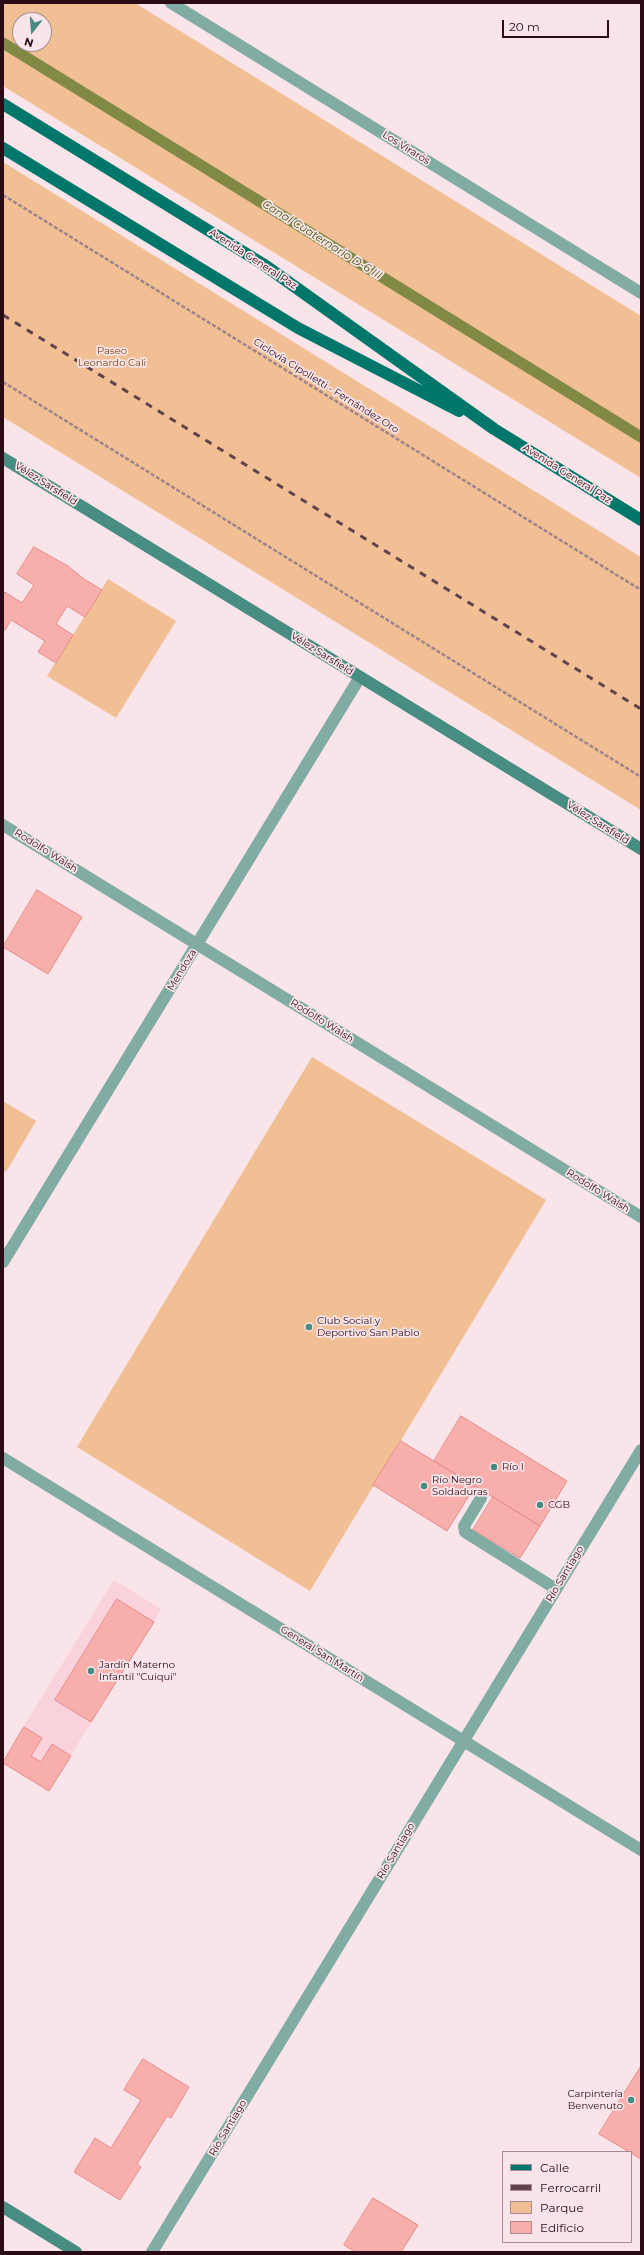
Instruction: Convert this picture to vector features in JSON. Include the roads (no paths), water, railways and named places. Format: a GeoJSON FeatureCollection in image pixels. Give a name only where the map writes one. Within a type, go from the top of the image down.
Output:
{"type":"FeatureCollection","features":[{"type":"Feature","properties":{"kind":"main road","name":"Avenida General Paz"},"geometry":{"type":"LineString","coordinates":[[3,104],[263,264],[494,429],[641,520]]}},
{"type":"Feature","properties":{"kind":"main road","name":"Avenida General Paz"},"geometry":{"type":"LineString","coordinates":[[3,148],[298,328],[494,429]]}},
{"type":"Feature","properties":{"kind":"street","name":"Los Virarós"},"geometry":{"type":"LineString","coordinates":[[171,3],[641,293]]}},
{"type":"Feature","properties":{"kind":"street","name":"Vélez Sarsfield"},"geometry":{"type":"LineString","coordinates":[[3,458],[641,850]]}},
{"type":"Feature","properties":{"kind":"street","name":"Mendoza"},"geometry":{"type":"LineString","coordinates":[[3,1262],[360,677]]}},
{"type":"Feature","properties":{"kind":"street","name":"Rodolfo Walsh"},"geometry":{"type":"LineString","coordinates":[[3,825],[641,1217]]}},
{"type":"Feature","properties":{"kind":"street","name":"Río Santiago"},"geometry":{"type":"LineString","coordinates":[[152,2252],[641,1450]]}},
{"type":"Feature","properties":{"kind":"street","name":"General San Martín"},"geometry":{"type":"LineString","coordinates":[[3,1458],[641,1850]]}},
{"type":"Feature","properties":{"kind":"street"},"geometry":{"type":"LineString","coordinates":[[481,1498],[464,1526],[465,1532],[556,1589]]}},
{"type":"Feature","properties":{"kind":"street"},"geometry":{"type":"LineString","coordinates":[[3,2207],[76,2252]]}},
{"type":"Feature","properties":{"kind":"waterway","name":"Canal Cuaternario D-6 III"},"geometry":{"type":"LineString","coordinates":[[3,43],[641,437]]}},
{"type":"Feature","properties":{"kind":"railway"},"geometry":{"type":"LineString","coordinates":[[3,315],[641,709]]}},
{"type":"Feature","properties":{"kind":"place","name":"Club Social y Deportivo San Pablo"},"geometry":{"type":"Point","coordinates":[309,1327]}},
{"type":"Feature","properties":{"kind":"place","name":"Río I"},"geometry":{"type":"Point","coordinates":[494,1467]}},
{"type":"Feature","properties":{"kind":"place","name":"Río Negro Soldaduras"},"geometry":{"type":"Point","coordinates":[424,1486]}},
{"type":"Feature","properties":{"kind":"place","name":"CGB"},"geometry":{"type":"Point","coordinates":[540,1505]}},
{"type":"Feature","properties":{"kind":"place","name":"Jardín Materno Infantil \"Cuiqui\""},"geometry":{"type":"Point","coordinates":[91,1671]}},
{"type":"Feature","properties":{"kind":"place","name":"Carpintería Benvenuto"},"geometry":{"type":"Point","coordinates":[631,2100]}},
{"type":"Feature","properties":{"kind":"park label","name":"Paseo Leonardo Cali"},"geometry":{"type":"Point","coordinates":[112,356]}}]}
